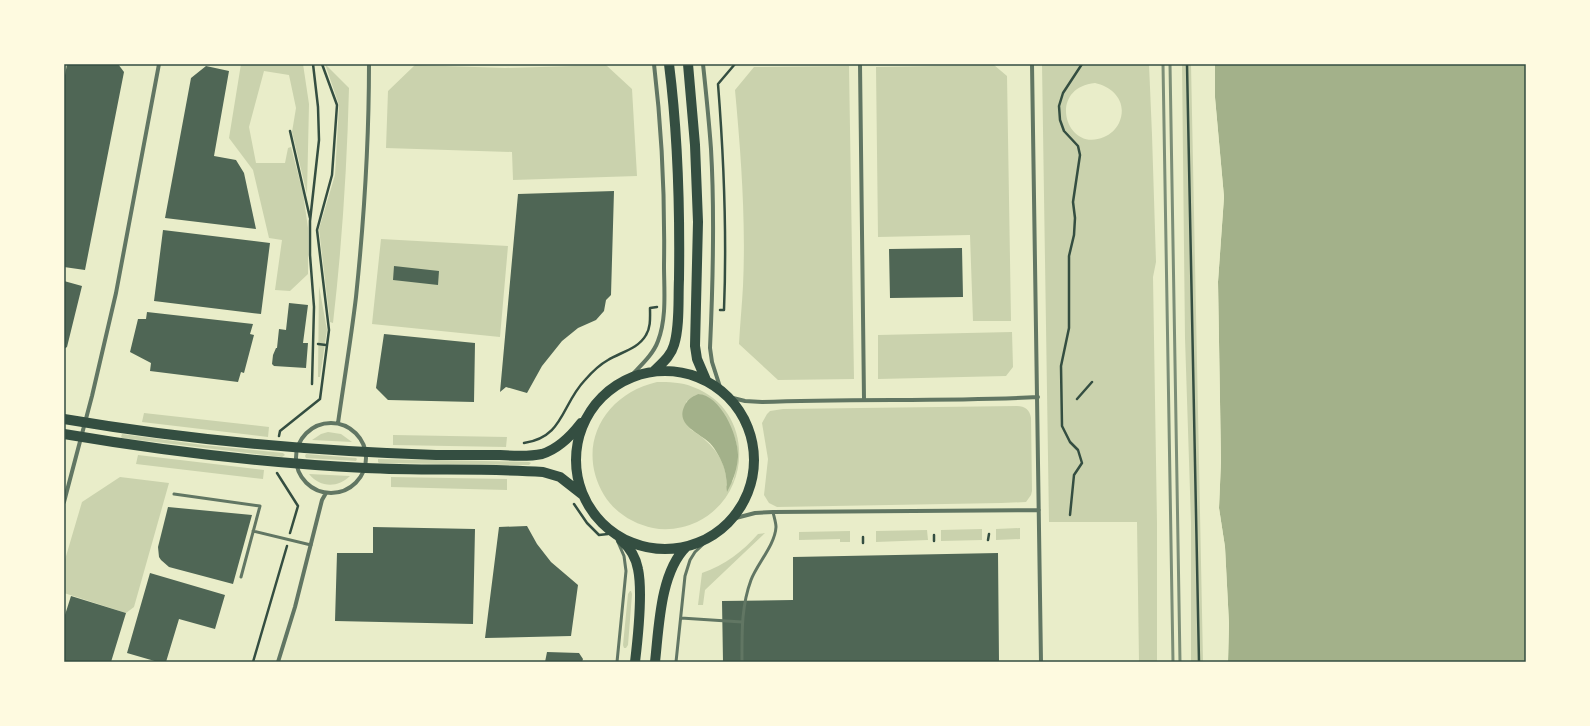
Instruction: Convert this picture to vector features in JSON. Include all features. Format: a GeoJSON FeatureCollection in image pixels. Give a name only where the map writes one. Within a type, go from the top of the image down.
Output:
{"type":"FeatureCollection","features":[{"type":"Feature","properties":{"kind":"main road"},"geometry":{"type":"LineString","coordinates":[[654,371],[665,361],[672,350],[676,336],[678,307],[680,220],[677,148],[669,64]]}},
{"type":"Feature","properties":{"kind":"main road"},"geometry":{"type":"LineString","coordinates":[[688,64],[695,146],[698,222],[695,346],[697,359],[706,380]]}},
{"type":"Feature","properties":{"kind":"main road"},"geometry":{"type":"LineString","coordinates":[[64,419],[204,439],[279,447],[450,455],[535,455],[551,451],[568,438],[588,415],[599,399],[614,386],[630,377],[654,371],[670,370],[686,372],[706,380],[721,390],[739,409],[751,436],[754,458],[752,480],[748,494],[741,507],[732,519],[714,534],[700,542],[686,547],[671,549],[641,546],[627,541],[614,533]]}},
{"type":"Feature","properties":{"kind":"main road"},"geometry":{"type":"LineString","coordinates":[[588,415],[578,440],[576,468],[583,495],[590,509],[601,522],[625,544],[632,553],[638,568],[639,586],[635,662]]}},
{"type":"Feature","properties":{"kind":"main road"},"geometry":{"type":"LineString","coordinates":[[64,434],[194,454],[296,464],[365,468],[543,472],[560,477],[583,495]]}},
{"type":"Feature","properties":{"kind":"main road"},"geometry":{"type":"LineString","coordinates":[[655,662],[663,599],[668,579],[678,554],[686,547]]}},
{"type":"Feature","properties":{"kind":"street"},"geometry":{"type":"LineString","coordinates":[[64,502],[116,293],[159,64]]}},
{"type":"Feature","properties":{"kind":"street"},"geometry":{"type":"LineString","coordinates":[[338,423],[356,299],[362,228],[369,96],[369,64]]}},
{"type":"Feature","properties":{"kind":"street"},"geometry":{"type":"LineString","coordinates":[[630,377],[647,358],[658,342],[664,307],[665,226],[663,157],[654,64]]}},
{"type":"Feature","properties":{"kind":"street"},"geometry":{"type":"LineString","coordinates":[[703,64],[709,118],[713,204],[710,348],[712,362],[721,390]]}},
{"type":"Feature","properties":{"kind":"street"},"geometry":{"type":"LineString","coordinates":[[860,64],[864,400]]}},
{"type":"Feature","properties":{"kind":"street"},"geometry":{"type":"LineString","coordinates":[[1032,64],[1041,662]]}},
{"type":"Feature","properties":{"kind":"street"},"geometry":{"type":"LineString","coordinates":[[729,397],[746,401],[762,402],[1008,399],[1038,397]]}},
{"type":"Feature","properties":{"kind":"street"},"geometry":{"type":"LineString","coordinates":[[338,423],[353,431],[364,444],[366,452],[365,468],[361,477],[354,485],[346,490],[336,493],[317,491],[309,486],[301,476],[296,464],[297,448],[301,438],[308,431],[318,425],[338,423]]}},
{"type":"Feature","properties":{"kind":"street"},"geometry":{"type":"LineString","coordinates":[[278,662],[322,500],[326,493]]}},
{"type":"Feature","properties":{"kind":"street"},"geometry":{"type":"LineString","coordinates":[[732,519],[755,513],[773,512],[1039,510]]}},
{"type":"Feature","properties":{"kind":"lane"},"geometry":{"type":"LineString","coordinates":[[174,494],[260,506],[241,577]]}},
{"type":"Feature","properties":{"kind":"lane"},"geometry":{"type":"LineString","coordinates":[[742,662],[742,622],[745,602],[752,579],[770,547],[776,527],[773,512]]}},
{"type":"Feature","properties":{"kind":"lane"},"geometry":{"type":"LineString","coordinates":[[253,531],[311,545]]}},
{"type":"Feature","properties":{"kind":"lane"},"geometry":{"type":"LineString","coordinates":[[614,533],[624,556],[626,571],[617,662]]}},
{"type":"Feature","properties":{"kind":"lane"},"geometry":{"type":"LineString","coordinates":[[676,662],[685,576],[690,560],[695,552],[714,534]]}},
{"type":"Feature","properties":{"kind":"lane"},"geometry":{"type":"LineString","coordinates":[[681,618],[742,622]]}},
{"type":"Feature","properties":{"kind":"path"},"geometry":{"type":"LineString","coordinates":[[312,384],[314,307],[310,255],[310,221],[319,140],[318,107],[313,64]]}},
{"type":"Feature","properties":{"kind":"path"},"geometry":{"type":"LineString","coordinates":[[279,447],[280,431],[320,399],[327,351],[329,330],[317,230],[332,175],[337,105],[322,64]]}},
{"type":"Feature","properties":{"kind":"path"},"geometry":{"type":"LineString","coordinates":[[724,310],[726,206],[718,84],[735,64]]}},
{"type":"Feature","properties":{"kind":"path"},"geometry":{"type":"LineString","coordinates":[[1070,515],[1074,475],[1082,463],[1078,450],[1070,442],[1062,426],[1061,366],[1069,328],[1069,256],[1074,235],[1075,218],[1073,202],[1080,155],[1078,146],[1064,131],[1060,120],[1059,106],[1063,93],[1082,64]]}},
{"type":"Feature","properties":{"kind":"path"},"geometry":{"type":"LineString","coordinates":[[1187,64],[1200,662]]}},
{"type":"Feature","properties":{"kind":"path"},"geometry":{"type":"LineString","coordinates":[[290,131],[310,221]]}},
{"type":"Feature","properties":{"kind":"path"},"geometry":{"type":"LineString","coordinates":[[520,455],[520,446],[522,444],[539,440],[546,436],[556,426],[569,400],[583,381],[608,360],[630,350],[640,342],[646,334],[649,326],[650,308],[664,307]]}},
{"type":"Feature","properties":{"kind":"path"},"geometry":{"type":"LineString","coordinates":[[318,344],[326,345]]}},
{"type":"Feature","properties":{"kind":"path"},"geometry":{"type":"LineString","coordinates":[[1077,399],[1092,382]]}},
{"type":"Feature","properties":{"kind":"path"},"geometry":{"type":"LineString","coordinates":[[253,662],[298,506],[277,472],[277,462]]}},
{"type":"Feature","properties":{"kind":"path"},"geometry":{"type":"LineString","coordinates":[[572,500],[587,523],[599,535],[614,533]]}},
{"type":"Feature","properties":{"kind":"path"},"geometry":{"type":"LineString","coordinates":[[988,540],[989,534]]}},
{"type":"Feature","properties":{"kind":"path"},"geometry":{"type":"LineString","coordinates":[[934,535],[934,541]]}},
{"type":"Feature","properties":{"kind":"path"},"geometry":{"type":"LineString","coordinates":[[863,537],[863,544]]}},
{"type":"Feature","properties":{"kind":"shaded area"},"geometry":{"type":"Polygon","coordinates":[[[241,64],[303,64],[309,104],[307,194],[292,132],[296,108],[289,75],[264,71],[249,127],[256,163],[285,163],[288,148],[291,147],[303,193],[308,228],[308,274],[290,291],[275,290],[282,240],[269,238],[253,170],[229,138],[241,64]]]}},
{"type":"Feature","properties":{"kind":"shaded area"},"geometry":{"type":"Polygon","coordinates":[[[325,64],[349,88],[344,206],[333,323],[330,322],[319,229],[335,175],[339,105],[325,64]]]}},
{"type":"Feature","properties":{"kind":"shaded area"},"geometry":{"type":"Polygon","coordinates":[[[1042,64],[1149,64],[1156,262],[1153,277],[1157,523],[1157,662],[1139,662],[1137,522],[1049,522],[1042,64]],[[1095,83],[1080,87],[1070,96],[1066,107],[1067,118],[1072,129],[1080,136],[1091,140],[1104,137],[1113,131],[1119,123],[1121,116],[1122,109],[1118,97],[1102,85],[1095,83]]]}},
{"type":"Feature","properties":{"kind":"shaded area"},"geometry":{"type":"Polygon","coordinates":[[[1182,64],[1191,64],[1203,662],[1191,662],[1191,522],[1185,338],[1182,64]]]}},
{"type":"Feature","properties":{"kind":"shaded area"},"geometry":{"type":"Polygon","coordinates":[[[1215,64],[1526,64],[1526,662],[1228,662],[1229,624],[1225,547],[1219,508],[1221,461],[1218,282],[1224,197],[1215,97],[1215,64]]]}},
{"type":"Feature","properties":{"kind":"shaded area"},"geometry":{"type":"Polygon","coordinates":[[[415,65],[505,68],[606,65],[632,89],[637,176],[513,180],[512,152],[386,148],[388,91],[415,65]]]}},
{"type":"Feature","properties":{"kind":"shaded area"},"geometry":{"type":"Polygon","coordinates":[[[994,65],[1007,76],[1011,321],[973,321],[970,235],[878,237],[876,67],[994,65]]]}},
{"type":"Feature","properties":{"kind":"shaded area"},"geometry":{"type":"Polygon","coordinates":[[[849,66],[854,379],[778,380],[739,344],[743,286],[744,237],[741,163],[735,90],[754,67],[849,66]]]}},
{"type":"Feature","properties":{"kind":"shaded area"},"geometry":{"type":"Polygon","coordinates":[[[381,239],[508,246],[500,337],[372,324],[381,239]]]}},
{"type":"Feature","properties":{"kind":"shaded area"},"geometry":{"type":"Polygon","coordinates":[[[319,286],[327,330],[320,377],[318,377],[319,286]]]}},
{"type":"Feature","properties":{"kind":"shaded area"},"geometry":{"type":"Polygon","coordinates":[[[1012,332],[1013,367],[1006,376],[878,379],[878,335],[1012,332]]]}},
{"type":"Feature","properties":{"kind":"shaded area"},"geometry":{"type":"Polygon","coordinates":[[[657,382],[680,383],[693,387],[713,398],[727,413],[736,432],[739,452],[737,473],[729,492],[716,509],[697,522],[676,528],[659,529],[632,521],[619,512],[608,501],[596,477],[593,458],[594,441],[600,425],[609,410],[622,398],[638,388],[657,382]],[[698,394],[686,402],[690,429],[704,439],[717,453],[724,468],[726,486],[733,481],[736,469],[738,456],[736,440],[723,415],[711,401],[698,394]]]}},
{"type":"Feature","properties":{"kind":"shaded area"},"geometry":{"type":"Polygon","coordinates":[[[698,394],[706,396],[714,401],[721,409],[732,429],[738,449],[738,457],[734,475],[727,492],[725,470],[716,451],[710,443],[687,426],[682,414],[685,405],[693,396],[698,394]]]}},
{"type":"Feature","properties":{"kind":"shaded area"},"geometry":{"type":"Polygon","coordinates":[[[1017,406],[1027,409],[1031,418],[1032,491],[1026,502],[777,507],[769,503],[764,495],[768,459],[762,423],[770,411],[783,409],[1017,406]]]}},
{"type":"Feature","properties":{"kind":"shaded area"},"geometry":{"type":"Polygon","coordinates":[[[144,413],[269,427],[268,437],[142,422],[144,413]]]}},
{"type":"Feature","properties":{"kind":"shaded area"},"geometry":{"type":"Polygon","coordinates":[[[328,432],[341,434],[352,442],[312,440],[321,434],[328,432]]]}},
{"type":"Feature","properties":{"kind":"shaded area"},"geometry":{"type":"Polygon","coordinates":[[[122,434],[203,445],[283,453],[285,455],[282,457],[122,438],[122,434]]]}},
{"type":"Feature","properties":{"kind":"shaded area"},"geometry":{"type":"Polygon","coordinates":[[[393,435],[507,437],[506,447],[393,445],[393,435]]]}},
{"type":"Feature","properties":{"kind":"shaded area"},"geometry":{"type":"Polygon","coordinates":[[[306,454],[357,459],[356,461],[306,458],[306,454]]]}},
{"type":"Feature","properties":{"kind":"shaded area"},"geometry":{"type":"Polygon","coordinates":[[[138,455],[264,470],[263,479],[136,464],[138,455]]]}},
{"type":"Feature","properties":{"kind":"shaded area"},"geometry":{"type":"Polygon","coordinates":[[[378,459],[531,463],[529,465],[509,465],[379,463],[378,459]]]}},
{"type":"Feature","properties":{"kind":"shaded area"},"geometry":{"type":"Polygon","coordinates":[[[309,474],[350,476],[340,483],[329,485],[318,482],[309,474]]]}},
{"type":"Feature","properties":{"kind":"shaded area"},"geometry":{"type":"Polygon","coordinates":[[[120,477],[169,483],[134,607],[126,613],[64,593],[64,563],[82,502],[120,477]]]}},
{"type":"Feature","properties":{"kind":"shaded area"},"geometry":{"type":"Polygon","coordinates":[[[391,477],[507,479],[507,490],[391,487],[391,477]]]}},
{"type":"Feature","properties":{"kind":"shaded area"},"geometry":{"type":"Polygon","coordinates":[[[1020,528],[1020,539],[996,540],[996,529],[1020,528]]]}},
{"type":"Feature","properties":{"kind":"shaded area"},"geometry":{"type":"Polygon","coordinates":[[[982,529],[982,540],[941,541],[941,530],[982,529]]]}},
{"type":"Feature","properties":{"kind":"shaded area"},"geometry":{"type":"Polygon","coordinates":[[[927,530],[928,540],[876,542],[876,531],[927,530]]]}},
{"type":"Feature","properties":{"kind":"shaded area"},"geometry":{"type":"Polygon","coordinates":[[[850,531],[850,542],[840,542],[840,539],[799,540],[799,532],[850,531]]]}},
{"type":"Feature","properties":{"kind":"shaded area"},"geometry":{"type":"Polygon","coordinates":[[[765,533],[705,590],[703,605],[698,605],[702,573],[726,562],[740,552],[758,534],[765,533]]]}},
{"type":"Feature","properties":{"kind":"shaded area"},"geometry":{"type":"Polygon","coordinates":[[[630,591],[632,594],[628,645],[624,648],[623,645],[628,594],[630,591]]]}},
{"type":"Feature","properties":{"kind":"pier"},"geometry":{"type":"Polygon","coordinates":[[[1213,64],[1215,64],[1215,98],[1224,197],[1218,282],[1221,461],[1219,508],[1225,547],[1229,624],[1228,662],[1226,662],[1227,624],[1223,547],[1217,508],[1219,461],[1216,282],[1222,197],[1213,98],[1213,64]]]}},
{"type":"Feature","properties":{"kind":"building"},"geometry":{"type":"Polygon","coordinates":[[[67,64],[118,64],[124,72],[85,270],[64,267],[64,81],[67,64]]]}},
{"type":"Feature","properties":{"kind":"building"},"geometry":{"type":"Polygon","coordinates":[[[206,66],[229,71],[214,156],[236,160],[244,173],[256,229],[165,218],[191,78],[206,66]]]}},
{"type":"Feature","properties":{"kind":"building"},"geometry":{"type":"Polygon","coordinates":[[[614,191],[611,295],[606,300],[604,311],[596,320],[578,328],[562,341],[542,366],[527,393],[506,387],[500,392],[518,194],[614,191]]]}},
{"type":"Feature","properties":{"kind":"building"},"geometry":{"type":"Polygon","coordinates":[[[163,230],[270,243],[261,314],[154,301],[163,230]]]}},
{"type":"Feature","properties":{"kind":"building"},"geometry":{"type":"Polygon","coordinates":[[[962,248],[963,297],[890,298],[889,249],[962,248]]]}},
{"type":"Feature","properties":{"kind":"building"},"geometry":{"type":"Polygon","coordinates":[[[394,266],[439,271],[438,285],[393,280],[394,266]]]}},
{"type":"Feature","properties":{"kind":"building"},"geometry":{"type":"Polygon","coordinates":[[[64,281],[82,286],[67,347],[64,349],[64,281]]]}},
{"type":"Feature","properties":{"kind":"building"},"geometry":{"type":"Polygon","coordinates":[[[289,303],[308,305],[303,343],[308,343],[306,368],[274,366],[272,364],[273,355],[277,348],[279,329],[286,330],[289,303]]]}},
{"type":"Feature","properties":{"kind":"building"},"geometry":{"type":"Polygon","coordinates":[[[147,312],[253,324],[250,334],[254,335],[244,373],[241,372],[238,382],[150,371],[151,363],[130,352],[138,319],[146,319],[147,312]]]}},
{"type":"Feature","properties":{"kind":"building"},"geometry":{"type":"Polygon","coordinates":[[[384,334],[475,343],[474,402],[388,400],[376,388],[384,334]]]}},
{"type":"Feature","properties":{"kind":"building"},"geometry":{"type":"Polygon","coordinates":[[[168,507],[252,515],[233,584],[169,567],[161,560],[159,557],[158,547],[168,507]]]}},
{"type":"Feature","properties":{"kind":"building"},"geometry":{"type":"Polygon","coordinates":[[[527,526],[537,544],[551,562],[578,585],[571,636],[485,638],[499,527],[527,526]]]}},
{"type":"Feature","properties":{"kind":"building"},"geometry":{"type":"Polygon","coordinates":[[[373,527],[475,529],[473,624],[335,621],[337,553],[373,553],[373,527]]]}},
{"type":"Feature","properties":{"kind":"building"},"geometry":{"type":"Polygon","coordinates":[[[998,553],[999,662],[723,662],[722,601],[793,600],[793,557],[998,553]]]}},
{"type":"Feature","properties":{"kind":"building"},"geometry":{"type":"Polygon","coordinates":[[[150,573],[225,595],[215,629],[179,619],[166,662],[158,662],[127,653],[150,573]]]}},
{"type":"Feature","properties":{"kind":"building"},"geometry":{"type":"Polygon","coordinates":[[[71,596],[126,613],[111,662],[64,662],[64,618],[71,596]]]}},
{"type":"Feature","properties":{"kind":"building"},"geometry":{"type":"Polygon","coordinates":[[[547,652],[579,653],[583,659],[582,662],[545,662],[547,652]]]}},
{"type":"Feature","properties":{"kind":"railway"},"geometry":{"type":"LineString","coordinates":[[1163,64],[1173,662]]}},
{"type":"Feature","properties":{"kind":"railway"},"geometry":{"type":"LineString","coordinates":[[1170,64],[1180,662]]}}]}
